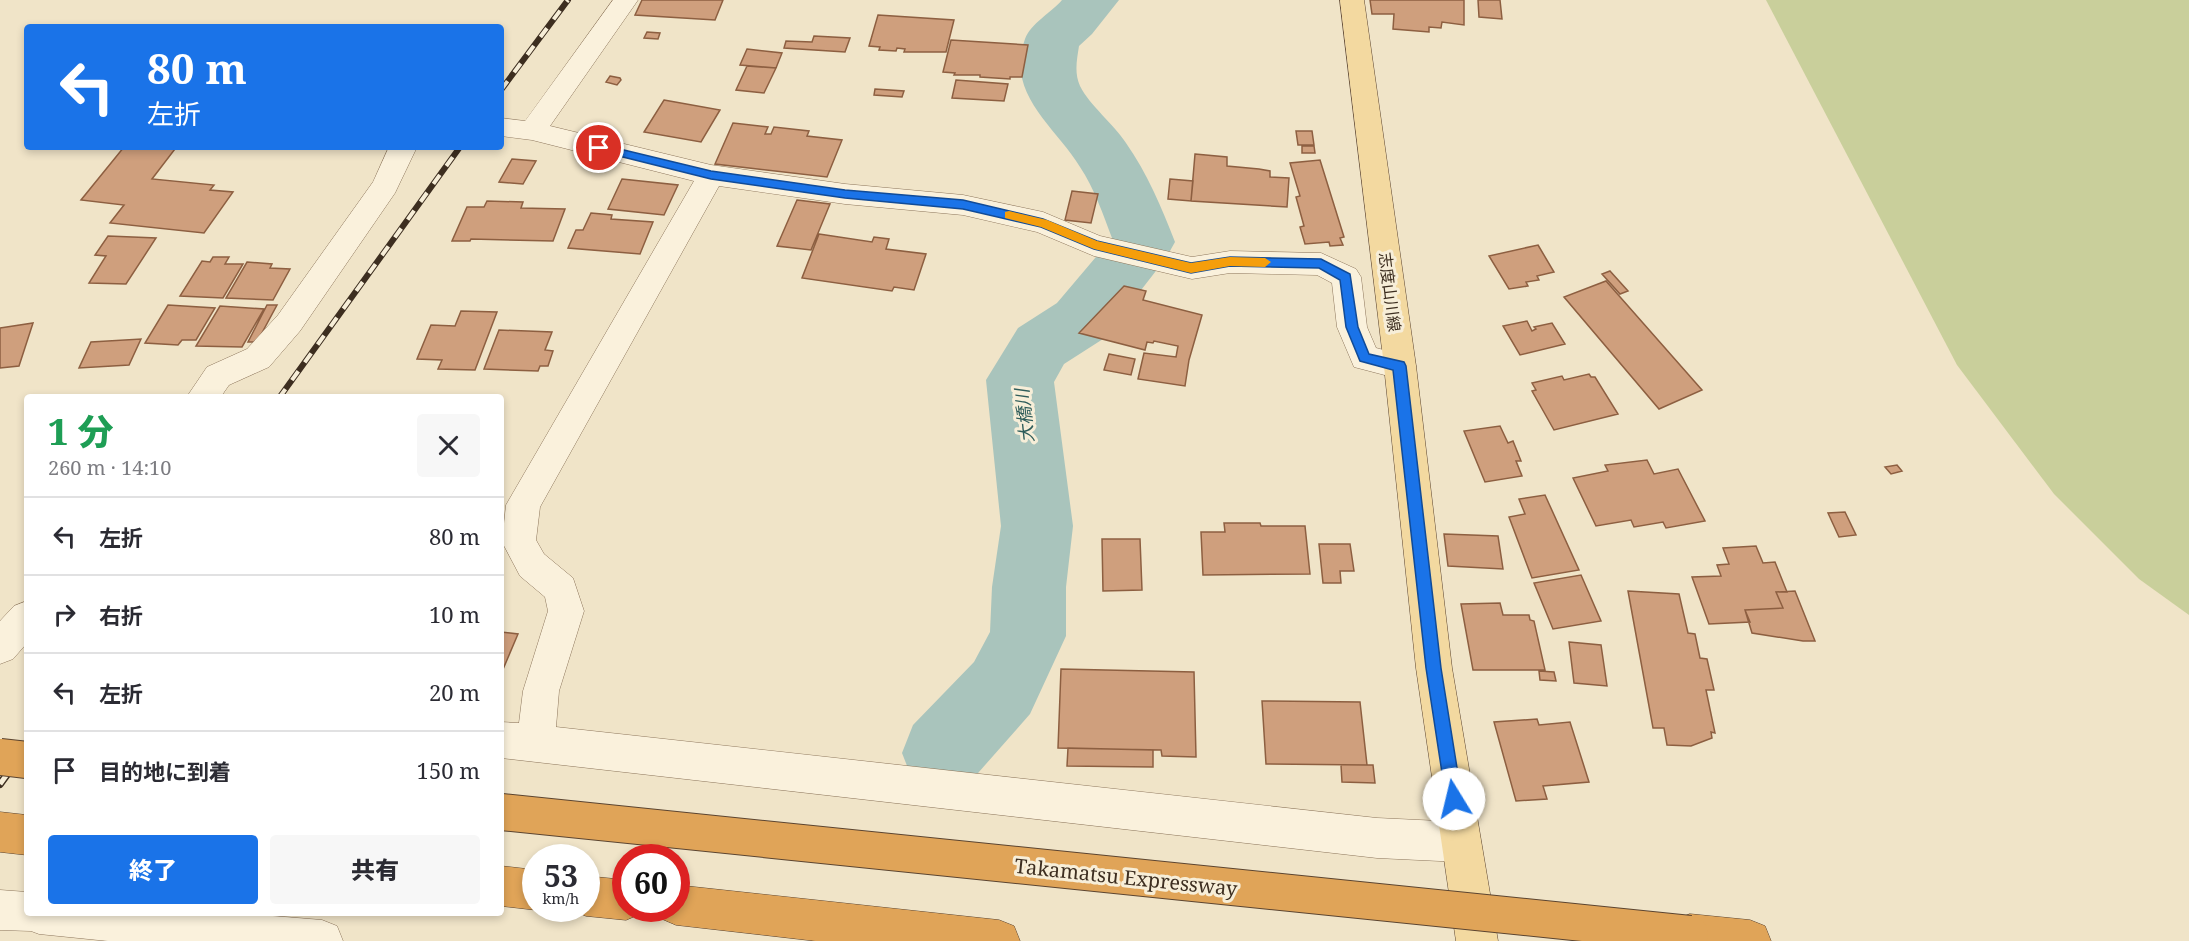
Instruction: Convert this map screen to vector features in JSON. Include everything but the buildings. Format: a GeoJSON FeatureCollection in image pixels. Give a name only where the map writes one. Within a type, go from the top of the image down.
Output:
{"type":"FeatureCollection","features":[{"type":"Feature","properties":{"kind":"highway"},"geometry":{"type":"LineString","coordinates":[[0,757],[24,760]]}},
{"type":"Feature","properties":{"kind":"highway","name":"Takamatsu Expressway"},"geometry":{"type":"LineString","coordinates":[[504,812],[1750,941]]}},
{"type":"Feature","properties":{"kind":"highway"},"geometry":{"type":"LineString","coordinates":[[0,832],[24,835]]}},
{"type":"Feature","properties":{"kind":"highway"},"geometry":{"type":"LineString","coordinates":[[504,886],[522,888]]}},
{"type":"Feature","properties":{"kind":"highway"},"geometry":{"type":"LineString","coordinates":[[690,907],[999,941]]}},
{"type":"Feature","properties":{"kind":"main road","name":"志度山川線"},"geometry":{"type":"LineString","coordinates":[[1352,0],[1400,366],[1434,668],[1477,941]]}},
{"type":"Feature","properties":{"kind":"street"},"geometry":{"type":"LineString","coordinates":[[532,131],[627,0]]}},
{"type":"Feature","properties":{"kind":"street"},"geometry":{"type":"LineString","coordinates":[[504,127],[532,131],[711,175],[845,194],[963,205],[1043,223],[1094,245],[1191,268],[1230,262],[1321,264],[1346,277],[1352,327],[1365,358],[1400,366]]}},
{"type":"Feature","properties":{"kind":"street"},"geometry":{"type":"LineString","coordinates":[[205,394],[218,376],[258,358],[288,323],[385,186],[402,150]]}},
{"type":"Feature","properties":{"kind":"street"},"geometry":{"type":"LineString","coordinates":[[711,175],[523,505],[519,542],[532,565],[561,589],[566,611],[541,691],[518,741],[1377,838],[1461,842]]}},
{"type":"Feature","properties":{"kind":"street"},"geometry":{"type":"LineString","coordinates":[[0,647],[24,620]]}},
{"type":"Feature","properties":{"kind":"street"},"geometry":{"type":"LineString","coordinates":[[0,910],[24,912]]}},
{"type":"Feature","properties":{"kind":"street"},"geometry":{"type":"LineString","coordinates":[[60,916],[322,941]]}},
{"type":"Feature","properties":{"kind":"green space"},"geometry":{"type":"Polygon","coordinates":[[[1766,0],[2189,0],[2189,615],[2139,579],[2054,494],[1957,365],[1766,0]]]}},
{"type":"Feature","properties":{"kind":"waterway","name":"大橋川"},"geometry":{"type":"LineString","coordinates":[[942,753],[1002,688],[1028,636],[1029,587],[1037,526],[1020,380],[1041,346],[1080,321],[1144,242],[1134,214],[1105,157],[1054,93],[1048,72],[1052,39],[1073,22],[1092,0]]}},
{"type":"Feature","properties":{"kind":"railway"},"geometry":{"type":"LineString","coordinates":[[504,86],[568,0]]}},
{"type":"Feature","properties":{"kind":"railway"},"geometry":{"type":"LineString","coordinates":[[282,394],[458,150]]}},
{"type":"Feature","properties":{"kind":"railway"},"geometry":{"type":"LineString","coordinates":[[0,784],[24,751]]}},
{"type":"Feature","properties":{"kind":"slow traffic"},"geometry":{"type":"LineString","coordinates":[[1009,215],[1043,223],[1094,245],[1191,268],[1230,262],[1265,262]]}},
{"type":"Feature","properties":{"kind":"route"},"geometry":{"type":"LineString","coordinates":[[599,148],[711,175],[845,194],[963,205],[1043,223],[1094,245],[1191,268],[1230,262],[1321,264],[1346,277],[1352,327],[1365,358],[1400,366],[1434,668],[1454,799]]}}]}
